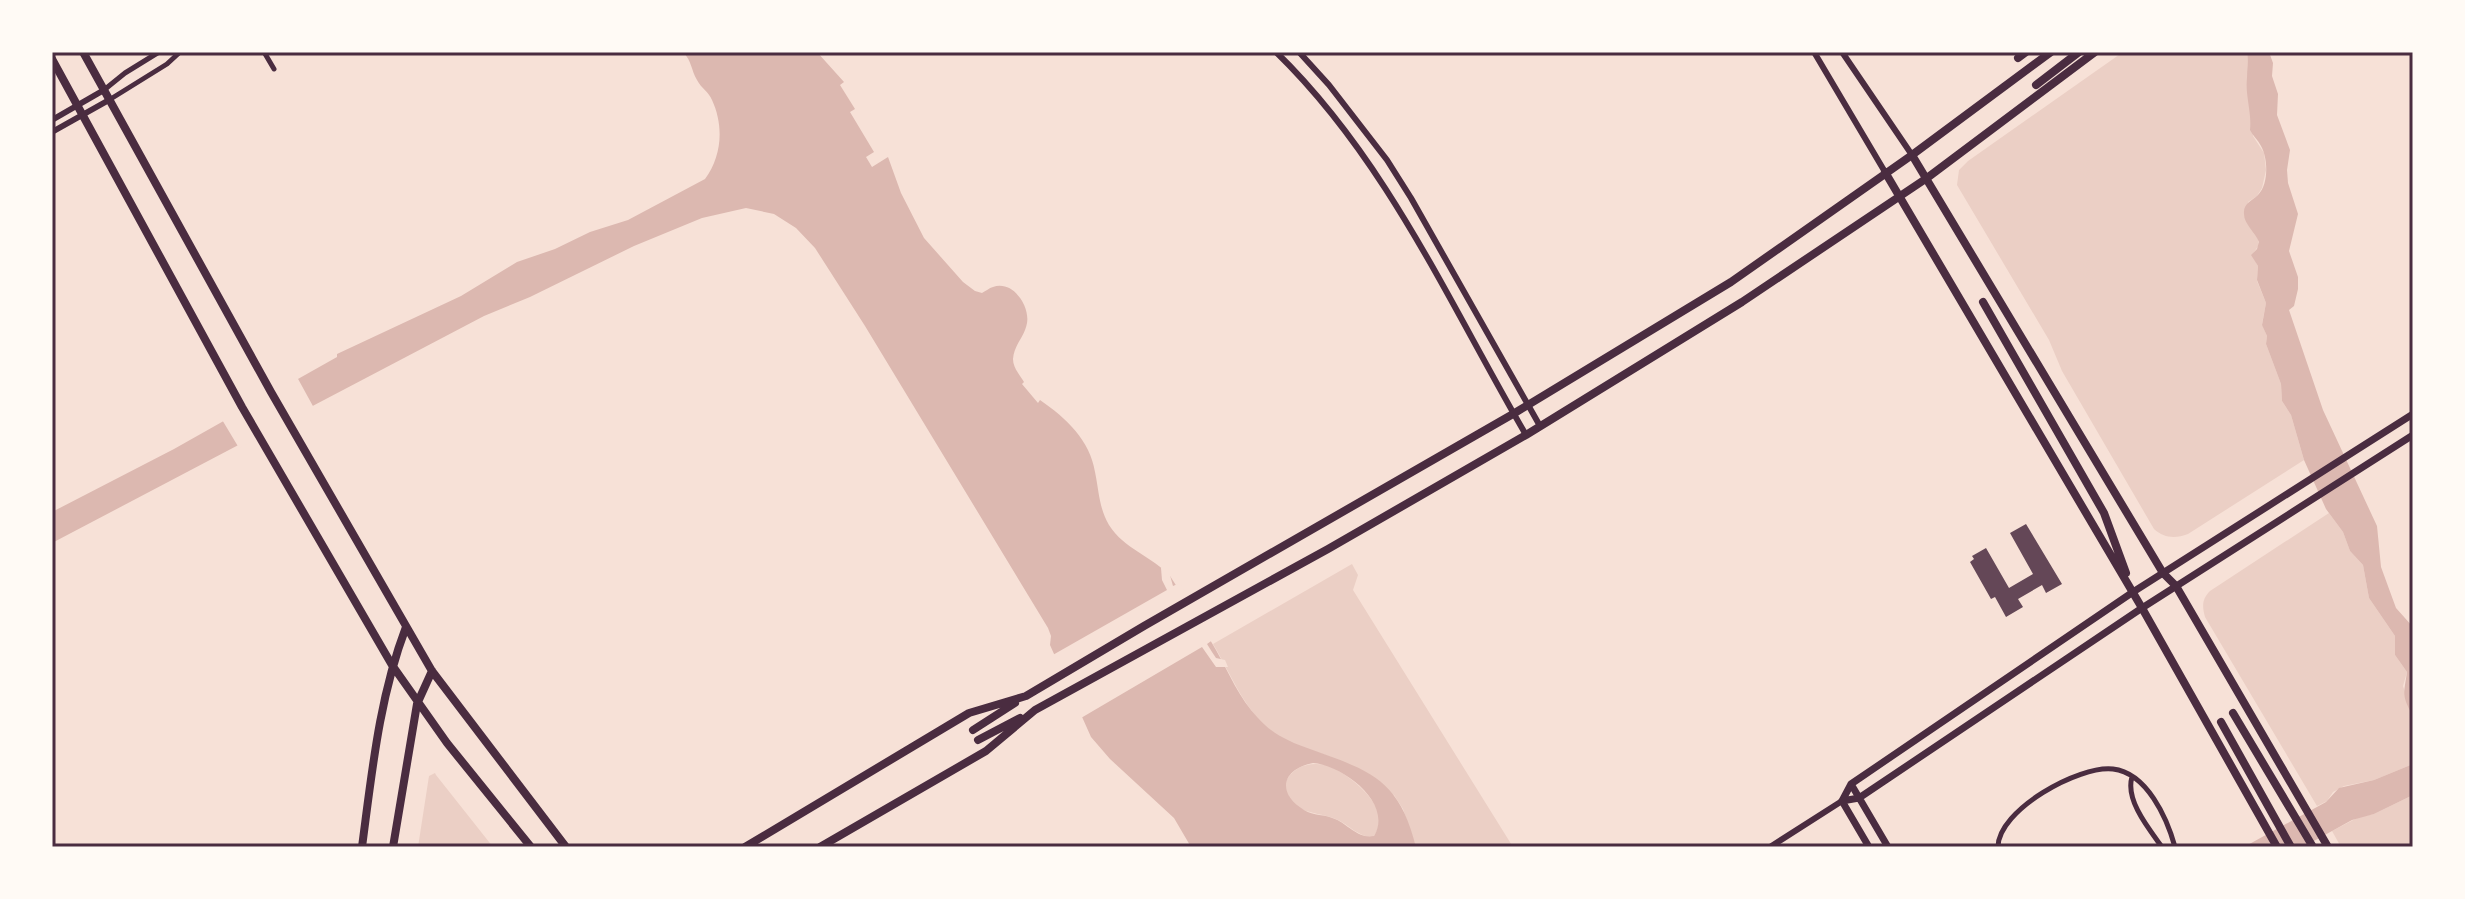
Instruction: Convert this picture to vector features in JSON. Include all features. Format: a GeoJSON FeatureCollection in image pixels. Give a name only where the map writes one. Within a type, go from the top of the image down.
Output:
{"type":"FeatureCollection","features":[{"type":"Feature","properties":{"kind":"main road"},"geometry":{"type":"LineString","coordinates":[[83,52],[271,392],[432,671],[566,847]]}},
{"type":"Feature","properties":{"kind":"main road"},"geometry":{"type":"LineString","coordinates":[[2018,58],[2026,52]]}},
{"type":"Feature","properties":{"kind":"main road"},"geometry":{"type":"LineString","coordinates":[[973,730],[1062,673],[1513,414],[1731,282],[1912,155],[2051,52]]}},
{"type":"Feature","properties":{"kind":"main road"},"geometry":{"type":"LineString","coordinates":[[2036,85],[2079,52]]}},
{"type":"Feature","properties":{"kind":"main road"},"geometry":{"type":"LineString","coordinates":[[978,740],[1328,549],[1526,435],[1742,302],[1927,178],[2095,52]]}},
{"type":"Feature","properties":{"kind":"main road"},"geometry":{"type":"LineString","coordinates":[[52,59],[242,407],[392,665],[417,704],[531,847]]}},
{"type":"Feature","properties":{"kind":"main road"},"geometry":{"type":"LineString","coordinates":[[1912,155],[2163,573],[2176,586],[2327,845]]}},
{"type":"Feature","properties":{"kind":"main road"},"geometry":{"type":"LineString","coordinates":[[1885,172],[2133,592],[2277,847]]}},
{"type":"Feature","properties":{"kind":"main road"},"geometry":{"type":"LineString","coordinates":[[1983,302],[2104,513],[2133,592]]}},
{"type":"Feature","properties":{"kind":"main road"},"geometry":{"type":"LineString","coordinates":[[1842,801],[1851,784],[2133,592],[2413,414]]}},
{"type":"Feature","properties":{"kind":"main road"},"geometry":{"type":"LineString","coordinates":[[1842,801],[1859,798],[2142,608],[2413,435]]}},
{"type":"Feature","properties":{"kind":"main road"},"geometry":{"type":"LineString","coordinates":[[362,847],[378,725],[392,665],[406,627]]}},
{"type":"Feature","properties":{"kind":"main road"},"geometry":{"type":"LineString","coordinates":[[393,847],[417,704],[432,671]]}},
{"type":"Feature","properties":{"kind":"main road"},"geometry":{"type":"LineString","coordinates":[[745,847],[969,713],[1026,696]]}},
{"type":"Feature","properties":{"kind":"main road"},"geometry":{"type":"LineString","coordinates":[[820,847],[986,751],[1035,710]]}},
{"type":"Feature","properties":{"kind":"main road"},"geometry":{"type":"LineString","coordinates":[[2233,713],[2313,847]]}},
{"type":"Feature","properties":{"kind":"main road"},"geometry":{"type":"LineString","coordinates":[[2221,722],[2291,847]]}},
{"type":"Feature","properties":{"kind":"main road"},"geometry":{"type":"LineString","coordinates":[[1851,784],[1888,847]]}},
{"type":"Feature","properties":{"kind":"main road"},"geometry":{"type":"LineString","coordinates":[[1842,801],[1869,847]]}},
{"type":"Feature","properties":{"kind":"street"},"geometry":{"type":"LineString","coordinates":[[52,120],[104,90],[159,52]]}},
{"type":"Feature","properties":{"kind":"street"},"geometry":{"type":"LineString","coordinates":[[52,132],[167,64],[180,52]]}},
{"type":"Feature","properties":{"kind":"street"},"geometry":{"type":"LineString","coordinates":[[264,52],[274,69]]}},
{"type":"Feature","properties":{"kind":"street"},"geometry":{"type":"LineString","coordinates":[[1276,52],[1319,99],[1375,171],[1526,435]]}},
{"type":"Feature","properties":{"kind":"street"},"geometry":{"type":"LineString","coordinates":[[1299,52],[1345,104],[1387,160],[1540,426]]}},
{"type":"Feature","properties":{"kind":"street"},"geometry":{"type":"LineString","coordinates":[[1814,52],[1885,172]]}},
{"type":"Feature","properties":{"kind":"street"},"geometry":{"type":"LineString","coordinates":[[1842,52],[1912,155]]}},
{"type":"Feature","properties":{"kind":"street"},"geometry":{"type":"LineString","coordinates":[[1998,847],[2001,831],[2033,800],[2060,783],[2086,772],[2112,769],[2141,783],[2156,803],[2175,847]]}},
{"type":"Feature","properties":{"kind":"street"},"geometry":{"type":"LineString","coordinates":[[2132,777],[2130,792],[2162,847]]}},
{"type":"Feature","properties":{"kind":"street"},"geometry":{"type":"LineString","coordinates":[[1770,847],[1842,801]]}},
{"type":"Feature","properties":{"kind":"shaded area"},"geometry":{"type":"Polygon","coordinates":[[[683,52],[817,52],[844,82],[840,85],[855,109],[850,112],[874,152],[866,157],[872,167],[888,157],[901,193],[924,238],[963,282],[975,291],[982,293],[993,287],[1007,287],[1023,302],[1027,323],[1014,354],[1014,365],[1024,382],[1022,384],[1038,403],[1040,400],[1059,414],[1082,440],[1092,460],[1103,512],[1115,533],[1170,576],[1240,694],[1258,718],[1282,737],[1350,764],[1380,781],[1401,806],[1416,847],[1191,847],[1174,818],[1110,759],[1091,737],[1050,645],[1048,628],[865,326],[815,248],[796,228],[774,214],[746,208],[702,218],[634,246],[484,316],[52,543],[52,512],[174,449],[337,357],[337,354],[461,296],[517,262],[628,220],[705,179],[715,161],[720,130],[711,97],[699,83],[683,52]],[[1313,763],[1295,770],[1286,782],[1289,796],[1308,812],[1335,819],[1363,835],[1374,836],[1378,823],[1371,799],[1350,778],[1325,765],[1313,763]]]}},
{"type":"Feature","properties":{"kind":"shaded area"},"geometry":{"type":"Polygon","coordinates":[[[2123,52],[2247,52],[2253,136],[2264,153],[2266,170],[2262,188],[2248,202],[2251,227],[2259,245],[2252,255],[2258,266],[2257,281],[2266,303],[2262,324],[2267,336],[2266,344],[2281,384],[2282,401],[2291,415],[2304,460],[2179,537],[2166,536],[2154,529],[2062,371],[2049,340],[1957,185],[1959,170],[1968,161],[2123,52]]]}},
{"type":"Feature","properties":{"kind":"shaded area"},"geometry":{"type":"Polygon","coordinates":[[[2247,52],[2269,52],[2273,63],[2272,76],[2278,94],[2277,115],[2290,150],[2288,183],[2298,214],[2289,251],[2298,277],[2298,289],[2294,306],[2289,310],[2323,410],[2377,526],[2381,567],[2396,608],[2413,627],[2413,716],[2404,694],[2407,672],[2395,655],[2395,636],[2369,598],[2363,565],[2350,551],[2343,532],[2326,509],[2304,460],[2291,415],[2282,401],[2281,384],[2266,344],[2267,336],[2262,325],[2266,303],[2257,280],[2258,266],[2251,255],[2259,242],[2244,214],[2246,205],[2262,190],[2266,171],[2263,151],[2250,130],[2247,52]]]}},
{"type":"Feature","properties":{"kind":"shaded area"},"geometry":{"type":"Polygon","coordinates":[[[2329,513],[2343,532],[2350,551],[2363,565],[2369,598],[2395,636],[2395,655],[2407,672],[2403,686],[2413,716],[2413,764],[2374,780],[2344,786],[2317,806],[2205,617],[2203,606],[2210,591],[2329,513]]]}},
{"type":"Feature","properties":{"kind":"shaded area"},"geometry":{"type":"Polygon","coordinates":[[[1352,564],[1358,575],[1353,590],[1513,847],[1416,847],[1403,809],[1394,795],[1334,768],[1361,788],[1376,807],[1378,827],[1373,837],[1362,835],[1333,818],[1303,810],[1287,794],[1285,784],[1292,772],[1310,764],[1330,766],[1331,757],[1289,742],[1263,724],[1244,699],[1213,644],[1352,564]]]}},
{"type":"Feature","properties":{"kind":"shaded area"},"geometry":{"type":"Polygon","coordinates":[[[2413,764],[2413,795],[2374,814],[2352,820],[2303,847],[2244,847],[2326,802],[2339,788],[2374,780],[2413,764]]]}},
{"type":"Feature","properties":{"kind":"shaded area"},"geometry":{"type":"Polygon","coordinates":[[[435,773],[493,847],[418,847],[429,776],[435,773]]]}},
{"type":"Feature","properties":{"kind":"shaded area"},"geometry":{"type":"Polygon","coordinates":[[[2413,795],[2413,847],[2341,847],[2332,831],[2413,795]]]}},
{"type":"Feature","properties":{"kind":"pier"},"geometry":{"type":"Polygon","coordinates":[[[297,377],[314,408],[239,448],[221,418],[297,377]]]}},
{"type":"Feature","properties":{"kind":"pier"},"geometry":{"type":"Polygon","coordinates":[[[1161,568],[1168,568],[1173,586],[1180,583],[1214,639],[1207,644],[1216,658],[1225,660],[1228,667],[1216,667],[1202,647],[1081,718],[1065,691],[1051,656],[1167,590],[1161,568]]]}},
{"type":"Feature","properties":{"kind":"building"},"geometry":{"type":"Polygon","coordinates":[[[2026,524],[2062,584],[2046,593],[2042,585],[2018,599],[2023,607],[2006,617],[1995,597],[1991,599],[1970,562],[1974,559],[1972,556],[1986,548],[2009,588],[2033,574],[2010,533],[2026,524]]]}}]}
